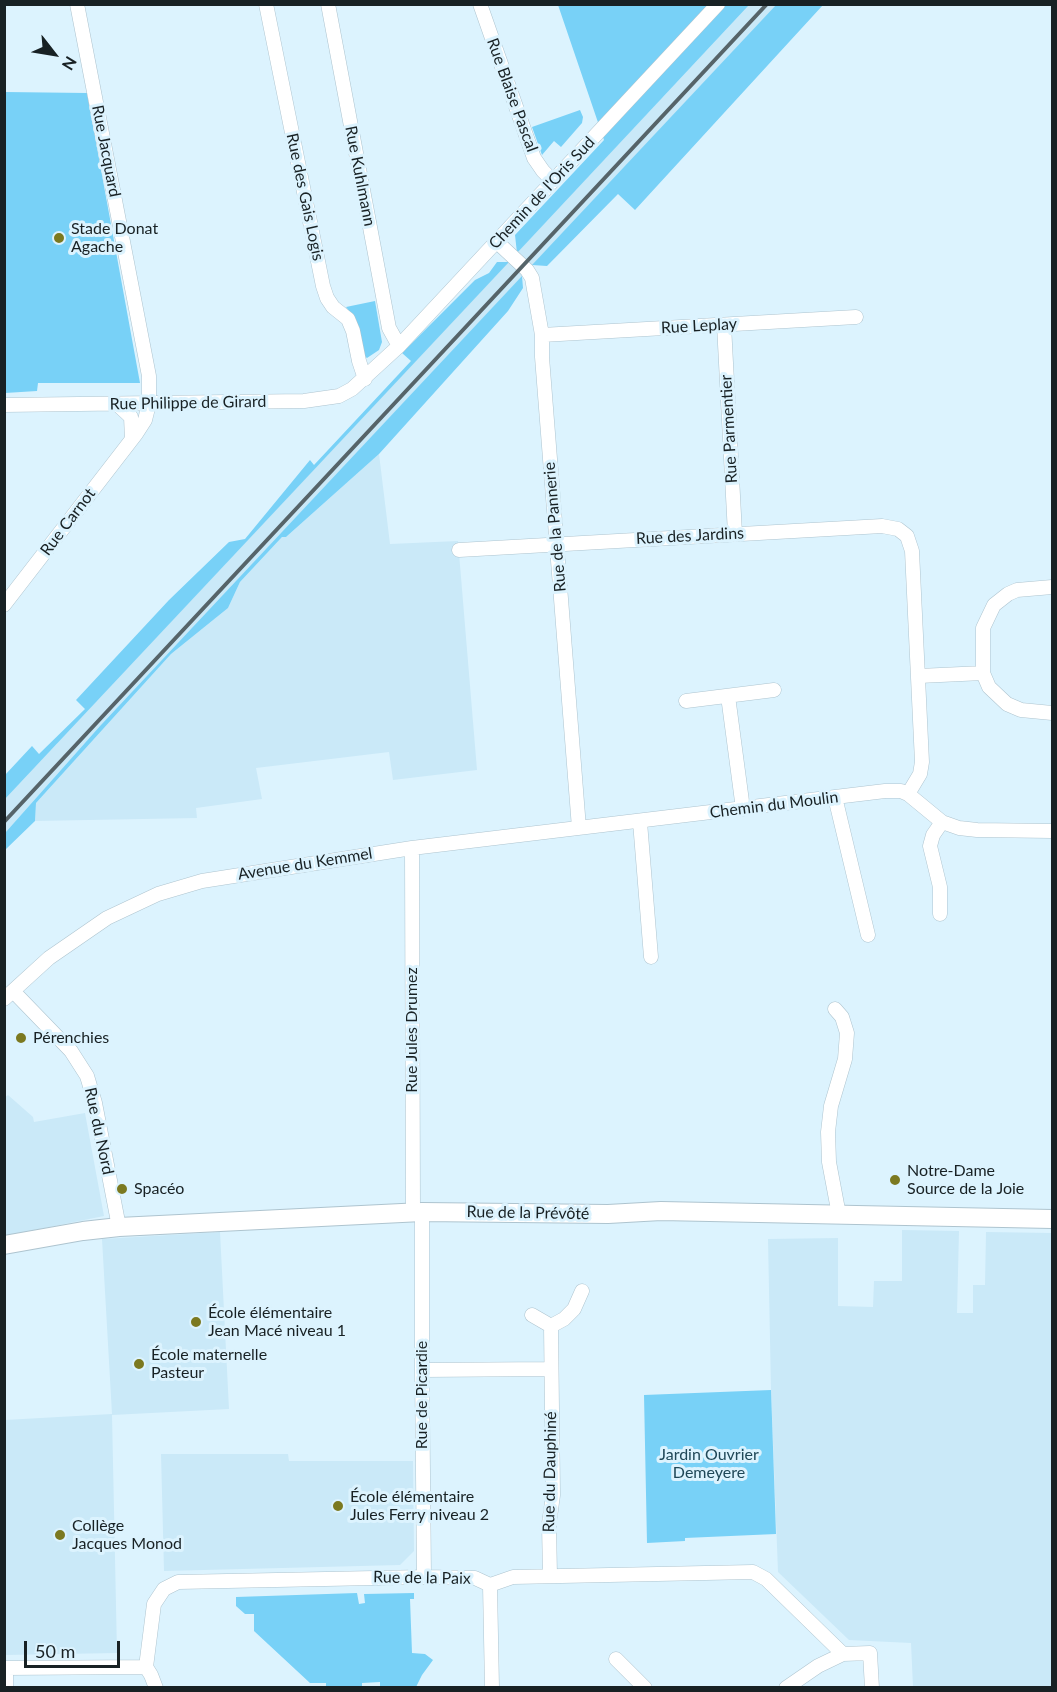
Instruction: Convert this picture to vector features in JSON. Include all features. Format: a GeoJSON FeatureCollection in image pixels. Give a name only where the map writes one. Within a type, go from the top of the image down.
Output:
{"type":"FeatureCollection","features":[{"type":"Feature","properties":{"kind":"street","name":"Rue Jacquard"},"geometry":{"type":"LineString","coordinates":[[77,4],[149,376],[149,404]]}},
{"type":"Feature","properties":{"kind":"street","name":"Rue des Gais Logis"},"geometry":{"type":"LineString","coordinates":[[266,4],[323,286],[327,298],[348,320],[353,331],[365,379]]}},
{"type":"Feature","properties":{"kind":"street","name":"Rue Kuhlmann"},"geometry":{"type":"LineString","coordinates":[[328,4],[389,328],[399,346]]}},
{"type":"Feature","properties":{"kind":"street","name":"Rue Blaise Pascal"},"geometry":{"type":"LineString","coordinates":[[480,4],[534,158],[553,181]]}},
{"type":"Feature","properties":{"kind":"street","name":"Chemin de l'Oris Sud"},"geometry":{"type":"LineString","coordinates":[[365,379],[497,242],[718,4]]}},
{"type":"Feature","properties":{"kind":"street","name":"Rue de la Pannerie"},"geometry":{"type":"LineString","coordinates":[[497,242],[527,270],[532,278],[542,335],[579,828]]}},
{"type":"Feature","properties":{"kind":"street","name":"Rue Leplay"},"geometry":{"type":"LineString","coordinates":[[542,335],[856,317]]}},
{"type":"Feature","properties":{"kind":"street","name":"Rue Parmentier"},"geometry":{"type":"LineString","coordinates":[[724,325],[735,534]]}},
{"type":"Feature","properties":{"kind":"street","name":"Rue Philippe de Girard"},"geometry":{"type":"LineString","coordinates":[[4,405],[325,399],[346,393],[365,379]]}},
{"type":"Feature","properties":{"kind":"street"},"geometry":{"type":"LineString","coordinates":[[117,404],[131,417],[132,439]]}},
{"type":"Feature","properties":{"kind":"street","name":"Rue Carnot"},"geometry":{"type":"LineString","coordinates":[[4,605],[132,439],[145,420],[149,404]]}},
{"type":"Feature","properties":{"kind":"street","name":"Rue des Jardins"},"geometry":{"type":"LineString","coordinates":[[459,550],[556,543],[893,527],[903,532],[912,546],[919,676]]}},
{"type":"Feature","properties":{"kind":"street"},"geometry":{"type":"LineString","coordinates":[[1053,587],[1017,590],[1008,594],[994,605],[983,628],[983,673],[989,687],[1007,704],[1021,710],[1053,713]]}},
{"type":"Feature","properties":{"kind":"street"},"geometry":{"type":"LineString","coordinates":[[983,673],[919,676],[922,762],[920,774],[908,794],[942,822],[968,830],[1053,831]]}},
{"type":"Feature","properties":{"kind":"street"},"geometry":{"type":"LineString","coordinates":[[686,701],[774,690]]}},
{"type":"Feature","properties":{"kind":"street"},"geometry":{"type":"LineString","coordinates":[[728,696],[743,809]]}},
{"type":"Feature","properties":{"kind":"street","name":"Chemin du Moulin"},"geometry":{"type":"LineString","coordinates":[[640,822],[893,790],[908,794]]}},
{"type":"Feature","properties":{"kind":"street"},"geometry":{"type":"LineString","coordinates":[[835,797],[868,935]]}},
{"type":"Feature","properties":{"kind":"street"},"geometry":{"type":"LineString","coordinates":[[640,822],[651,957]]}},
{"type":"Feature","properties":{"kind":"street","name":"Avenue du Kemmel"},"geometry":{"type":"LineString","coordinates":[[9,995],[49,958],[106,918],[158,894],[215,878],[412,848],[640,822]]}},
{"type":"Feature","properties":{"kind":"street"},"geometry":{"type":"LineString","coordinates":[[940,914],[940,887],[930,846],[933,835],[942,822]]}},
{"type":"Feature","properties":{"kind":"street","name":"Rue Jules Drumez"},"geometry":{"type":"LineString","coordinates":[[412,848],[418,1212]]}},
{"type":"Feature","properties":{"kind":"street","name":"Rue du Nord"},"geometry":{"type":"LineString","coordinates":[[9,995],[71,1051],[87,1076],[95,1102],[119,1227]]}},
{"type":"Feature","properties":{"kind":"street"},"geometry":{"type":"LineString","coordinates":[[835,1009],[844,1024],[847,1039],[845,1059],[831,1106],[828,1132],[829,1162],[839,1215]]}},
{"type":"Feature","properties":{"kind":"street","name":"Rue de la Prévôté"},"geometry":{"type":"LineString","coordinates":[[4,1245],[119,1227],[418,1212],[608,1214],[661,1211],[1053,1219]]}},
{"type":"Feature","properties":{"kind":"street","name":"Rue de Picardie"},"geometry":{"type":"LineString","coordinates":[[418,1212],[424,1577]]}},
{"type":"Feature","properties":{"kind":"street"},"geometry":{"type":"LineString","coordinates":[[532,1315],[552,1326],[574,1309],[582,1291]]}},
{"type":"Feature","properties":{"kind":"street","name":"Rue du Dauphiné"},"geometry":{"type":"LineString","coordinates":[[550,1576],[549,1524],[553,1495],[552,1326]]}},
{"type":"Feature","properties":{"kind":"street"},"geometry":{"type":"LineString","coordinates":[[422,1370],[551,1369]]}},
{"type":"Feature","properties":{"kind":"street","name":"Rue de la Paix"},"geometry":{"type":"LineString","coordinates":[[146,1667],[154,1604],[161,1592],[173,1583],[424,1577],[475,1578],[490,1586],[513,1577],[746,1571],[766,1579],[843,1654]]}},
{"type":"Feature","properties":{"kind":"street"},"geometry":{"type":"LineString","coordinates":[[490,1586],[492,1688]]}},
{"type":"Feature","properties":{"kind":"street"},"geometry":{"type":"LineString","coordinates":[[786,1688],[818,1666],[843,1654],[870,1653],[872,1688]]}},
{"type":"Feature","properties":{"kind":"street"},"geometry":{"type":"LineString","coordinates":[[616,1659],[645,1688]]}},
{"type":"Feature","properties":{"kind":"street"},"geometry":{"type":"LineString","coordinates":[[6,1688],[5,1668],[146,1667],[156,1688]]}},
{"type":"Feature","properties":{"kind":"shaded area"},"geometry":{"type":"Polygon","coordinates":[[[749,5],[777,5],[100,726],[5,833],[5,799],[749,5]]]}},
{"type":"Feature","properties":{"kind":"shaded area"},"geometry":{"type":"Polygon","coordinates":[[[379,454],[390,544],[458,541],[477,770],[393,780],[389,752],[256,768],[262,799],[196,808],[197,818],[35,821],[36,803],[171,654],[228,608],[240,582],[282,537],[286,537],[379,454]]]}},
{"type":"Feature","properties":{"kind":"shaded area"},"geometry":{"type":"Polygon","coordinates":[[[8,1095],[33,1117],[34,1122],[85,1113],[104,1216],[5,1236],[4,1098],[8,1095]]]}},
{"type":"Feature","properties":{"kind":"shaded area"},"geometry":{"type":"Polygon","coordinates":[[[902,1230],[959,1231],[957,1313],[973,1313],[973,1285],[985,1285],[986,1232],[1052,1233],[1052,1687],[913,1687],[911,1643],[849,1640],[778,1572],[768,1239],[838,1238],[838,1306],[873,1307],[874,1281],[902,1281],[902,1230]]]}},
{"type":"Feature","properties":{"kind":"shaded area"},"geometry":{"type":"Polygon","coordinates":[[[220,1232],[229,1409],[112,1415],[117,1653],[6,1655],[5,1420],[112,1414],[102,1239],[220,1232]]]}},
{"type":"Feature","properties":{"kind":"shaded area"},"geometry":{"type":"Polygon","coordinates":[[[161,1454],[288,1454],[289,1461],[413,1461],[414,1551],[400,1565],[164,1571],[161,1454]]]}},
{"type":"Feature","properties":{"kind":"green space"},"geometry":{"type":"Polygon","coordinates":[[[777,4],[823,5],[635,210],[618,194],[547,266],[532,265],[777,4]]]}},
{"type":"Feature","properties":{"kind":"green space"},"geometry":{"type":"Polygon","coordinates":[[[558,5],[749,5],[517,253],[515,235],[604,140],[558,5]]]}},
{"type":"Feature","properties":{"kind":"green space","name":"Stade Donat Agache"},"geometry":{"type":"Polygon","coordinates":[[[5,92],[87,93],[140,383],[38,383],[37,391],[5,393],[5,92]]]}},
{"type":"Feature","properties":{"kind":"green space"},"geometry":{"type":"Polygon","coordinates":[[[580,110],[583,117],[582,123],[561,147],[554,141],[542,155],[532,127],[580,110]]]}},
{"type":"Feature","properties":{"kind":"green space"},"geometry":{"type":"Polygon","coordinates":[[[497,262],[509,262],[5,799],[5,775],[32,746],[39,754],[85,709],[76,700],[169,600],[229,542],[245,539],[310,460],[314,465],[411,361],[402,353],[475,280],[489,273],[497,262]]]}},
{"type":"Feature","properties":{"kind":"green space"},"geometry":{"type":"Polygon","coordinates":[[[522,276],[523,288],[508,311],[379,454],[286,537],[282,537],[240,582],[228,608],[171,654],[36,803],[35,821],[5,850],[5,833],[100,726],[522,276]]]}},
{"type":"Feature","properties":{"kind":"green space"},"geometry":{"type":"Polygon","coordinates":[[[375,301],[382,342],[379,350],[367,358],[363,355],[356,320],[346,307],[375,301]]]}},
{"type":"Feature","properties":{"kind":"green space","name":"Jardin Ouvrier Demeyere"},"geometry":{"type":"Polygon","coordinates":[[[771,1390],[776,1534],[685,1538],[685,1541],[647,1543],[644,1395],[771,1390]]]}},
{"type":"Feature","properties":{"kind":"green space"},"geometry":{"type":"Polygon","coordinates":[[[357,1593],[359,1604],[365,1603],[364,1594],[414,1593],[414,1599],[410,1599],[412,1653],[425,1654],[433,1660],[416,1687],[380,1687],[380,1682],[362,1683],[362,1688],[326,1687],[326,1683],[310,1683],[254,1631],[254,1614],[245,1614],[236,1606],[236,1597],[357,1593]]]}},
{"type":"Feature","properties":{"kind":"railway"},"geometry":{"type":"LineString","coordinates":[[4,822],[767,4]]}},
{"type":"Feature","properties":{"kind":"place","name":"Stade Donat Agache"},"geometry":{"type":"Point","coordinates":[59,238]}},
{"type":"Feature","properties":{"kind":"place","name":"Pérenchies"},"geometry":{"type":"Point","coordinates":[21,1038]}},
{"type":"Feature","properties":{"kind":"place","name":"Notre-Dame Source de la Joie"},"geometry":{"type":"Point","coordinates":[895,1180]}},
{"type":"Feature","properties":{"kind":"place","name":"Spacéo"},"geometry":{"type":"Point","coordinates":[122,1189]}},
{"type":"Feature","properties":{"kind":"place","name":"École élémentaire Jean Macé niveau 1"},"geometry":{"type":"Point","coordinates":[196,1322]}},
{"type":"Feature","properties":{"kind":"place","name":"École maternelle Pasteur"},"geometry":{"type":"Point","coordinates":[139,1364]}},
{"type":"Feature","properties":{"kind":"place","name":"École élémentaire Jules Ferry niveau 2"},"geometry":{"type":"Point","coordinates":[338,1506]}},
{"type":"Feature","properties":{"kind":"place","name":"Collège Jacques Monod"},"geometry":{"type":"Point","coordinates":[60,1535]}}]}
